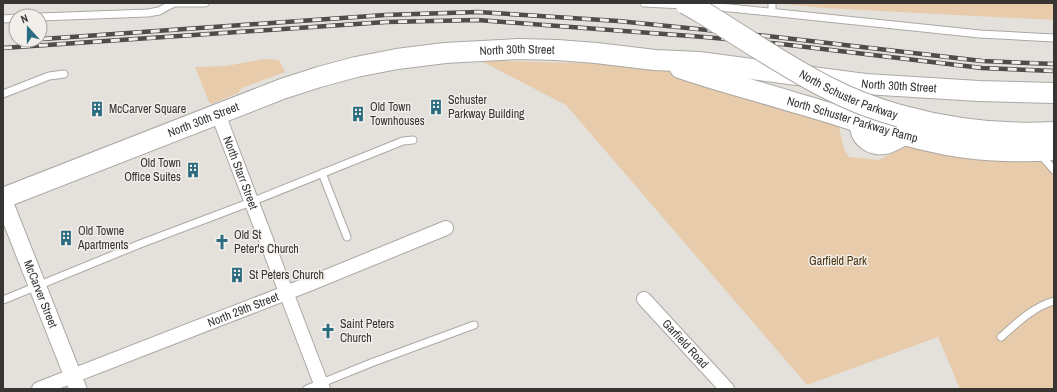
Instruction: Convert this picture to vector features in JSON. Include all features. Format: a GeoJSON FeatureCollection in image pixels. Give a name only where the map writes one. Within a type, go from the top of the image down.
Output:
{"type":"FeatureCollection","features":[{"type":"Feature","properties":{"kind":"highway","name":"North Schuster Parkway"},"geometry":{"type":"LineString","coordinates":[[686,3],[795,70],[830,89],[865,104],[902,125],[938,126],[964,130],[1013,134],[1054,133]]}},
{"type":"Feature","properties":{"kind":"main road","name":"North 30th Street"},"geometry":{"type":"LineString","coordinates":[[3,198],[282,89],[356,67],[428,55],[478,51],[549,50],[596,53],[655,60],[699,62],[865,84],[979,91],[1054,93]]}},
{"type":"Feature","properties":{"kind":"main road","name":"North Schuster Parkway Ramp"},"geometry":{"type":"LineString","coordinates":[[655,60],[707,78],[860,122]]}},
{"type":"Feature","properties":{"kind":"main road"},"geometry":{"type":"LineString","coordinates":[[902,125],[884,144],[874,144],[868,141],[863,136],[860,129],[860,100],[864,93],[870,91],[950,96],[979,91]]}},
{"type":"Feature","properties":{"kind":"main road","name":"North Schuster Parkway Ramp"},"geometry":{"type":"LineString","coordinates":[[902,125],[934,142],[962,147],[1006,151],[1045,151]]}},
{"type":"Feature","properties":{"kind":"street","name":"North Starr Street"},"geometry":{"type":"LineString","coordinates":[[218,114],[322,386]]}},
{"type":"Feature","properties":{"kind":"street","name":"McCarver Street"},"geometry":{"type":"LineString","coordinates":[[3,198],[75,383]]}},
{"type":"Feature","properties":{"kind":"street","name":"North 29th Street"},"geometry":{"type":"LineString","coordinates":[[39,389],[75,383],[286,293],[446,228]]}},
{"type":"Feature","properties":{"kind":"street","name":"Garfield Road"},"geometry":{"type":"LineString","coordinates":[[644,299],[727,389]]}},
{"type":"Feature","properties":{"kind":"lane"},"geometry":{"type":"LineString","coordinates":[[48,18],[148,13],[159,11],[174,3],[205,3]]}},
{"type":"Feature","properties":{"kind":"lane"},"geometry":{"type":"LineString","coordinates":[[644,3],[730,8],[980,34],[1054,38]]}},
{"type":"Feature","properties":{"kind":"lane"},"geometry":{"type":"LineString","coordinates":[[772,3],[772,12]]}},
{"type":"Feature","properties":{"kind":"lane"},"geometry":{"type":"LineString","coordinates":[[3,94],[49,76],[64,74]]}},
{"type":"Feature","properties":{"kind":"lane"},"geometry":{"type":"LineString","coordinates":[[3,300],[38,287],[140,244],[251,202],[403,141],[413,140]]}},
{"type":"Feature","properties":{"kind":"lane"},"geometry":{"type":"LineString","coordinates":[[1045,151],[1054,170]]}},
{"type":"Feature","properties":{"kind":"lane"},"geometry":{"type":"LineString","coordinates":[[322,173],[347,237]]}},
{"type":"Feature","properties":{"kind":"lane"},"geometry":{"type":"LineString","coordinates":[[1001,337],[1035,309],[1046,303],[1054,301]]}},
{"type":"Feature","properties":{"kind":"lane"},"geometry":{"type":"LineString","coordinates":[[307,389],[322,386],[378,361],[474,325]]}},
{"type":"Feature","properties":{"kind":"green space"},"geometry":{"type":"Polygon","coordinates":[[[774,3],[1054,3],[1054,20],[823,8],[774,3]]]}},
{"type":"Feature","properties":{"kind":"green space"},"geometry":{"type":"Polygon","coordinates":[[[264,59],[279,60],[285,72],[242,88],[238,93],[212,104],[209,102],[195,67],[226,66],[264,59]]]}},
{"type":"Feature","properties":{"kind":"green space","name":"Garfield Park"},"geometry":{"type":"Polygon","coordinates":[[[496,61],[655,65],[836,124],[839,127],[844,149],[849,157],[879,160],[909,144],[1054,155],[1054,389],[960,389],[938,337],[807,385],[566,105],[483,62],[496,61]]]}},
{"type":"Feature","properties":{"kind":"railway"},"geometry":{"type":"LineString","coordinates":[[48,39],[385,15],[478,12],[618,21],[776,37],[982,61],[1054,64]]}},
{"type":"Feature","properties":{"kind":"railway"},"geometry":{"type":"LineString","coordinates":[[3,48],[386,22],[478,20],[781,44],[982,68],[1054,71]]}},
{"type":"Feature","properties":{"kind":"place","name":"Schuster Parkway Building"},"geometry":{"type":"Point","coordinates":[436,107]}},
{"type":"Feature","properties":{"kind":"place","name":"McCarver Square"},"geometry":{"type":"Point","coordinates":[97,109]}},
{"type":"Feature","properties":{"kind":"place","name":"Old Town Townhouses"},"geometry":{"type":"Point","coordinates":[358,114]}},
{"type":"Feature","properties":{"kind":"place","name":"Old Town Office Suites"},"geometry":{"type":"Point","coordinates":[193,170]}},
{"type":"Feature","properties":{"kind":"place","name":"Old Towne Apartments"},"geometry":{"type":"Point","coordinates":[66,238]}},
{"type":"Feature","properties":{"kind":"place","name":"Old St Peter's Church"},"geometry":{"type":"Point","coordinates":[222,242]}},
{"type":"Feature","properties":{"kind":"place","name":"St Peters Church"},"geometry":{"type":"Point","coordinates":[237,275]}},
{"type":"Feature","properties":{"kind":"place","name":"Saint Peters Church"},"geometry":{"type":"Point","coordinates":[328,331]}}]}
